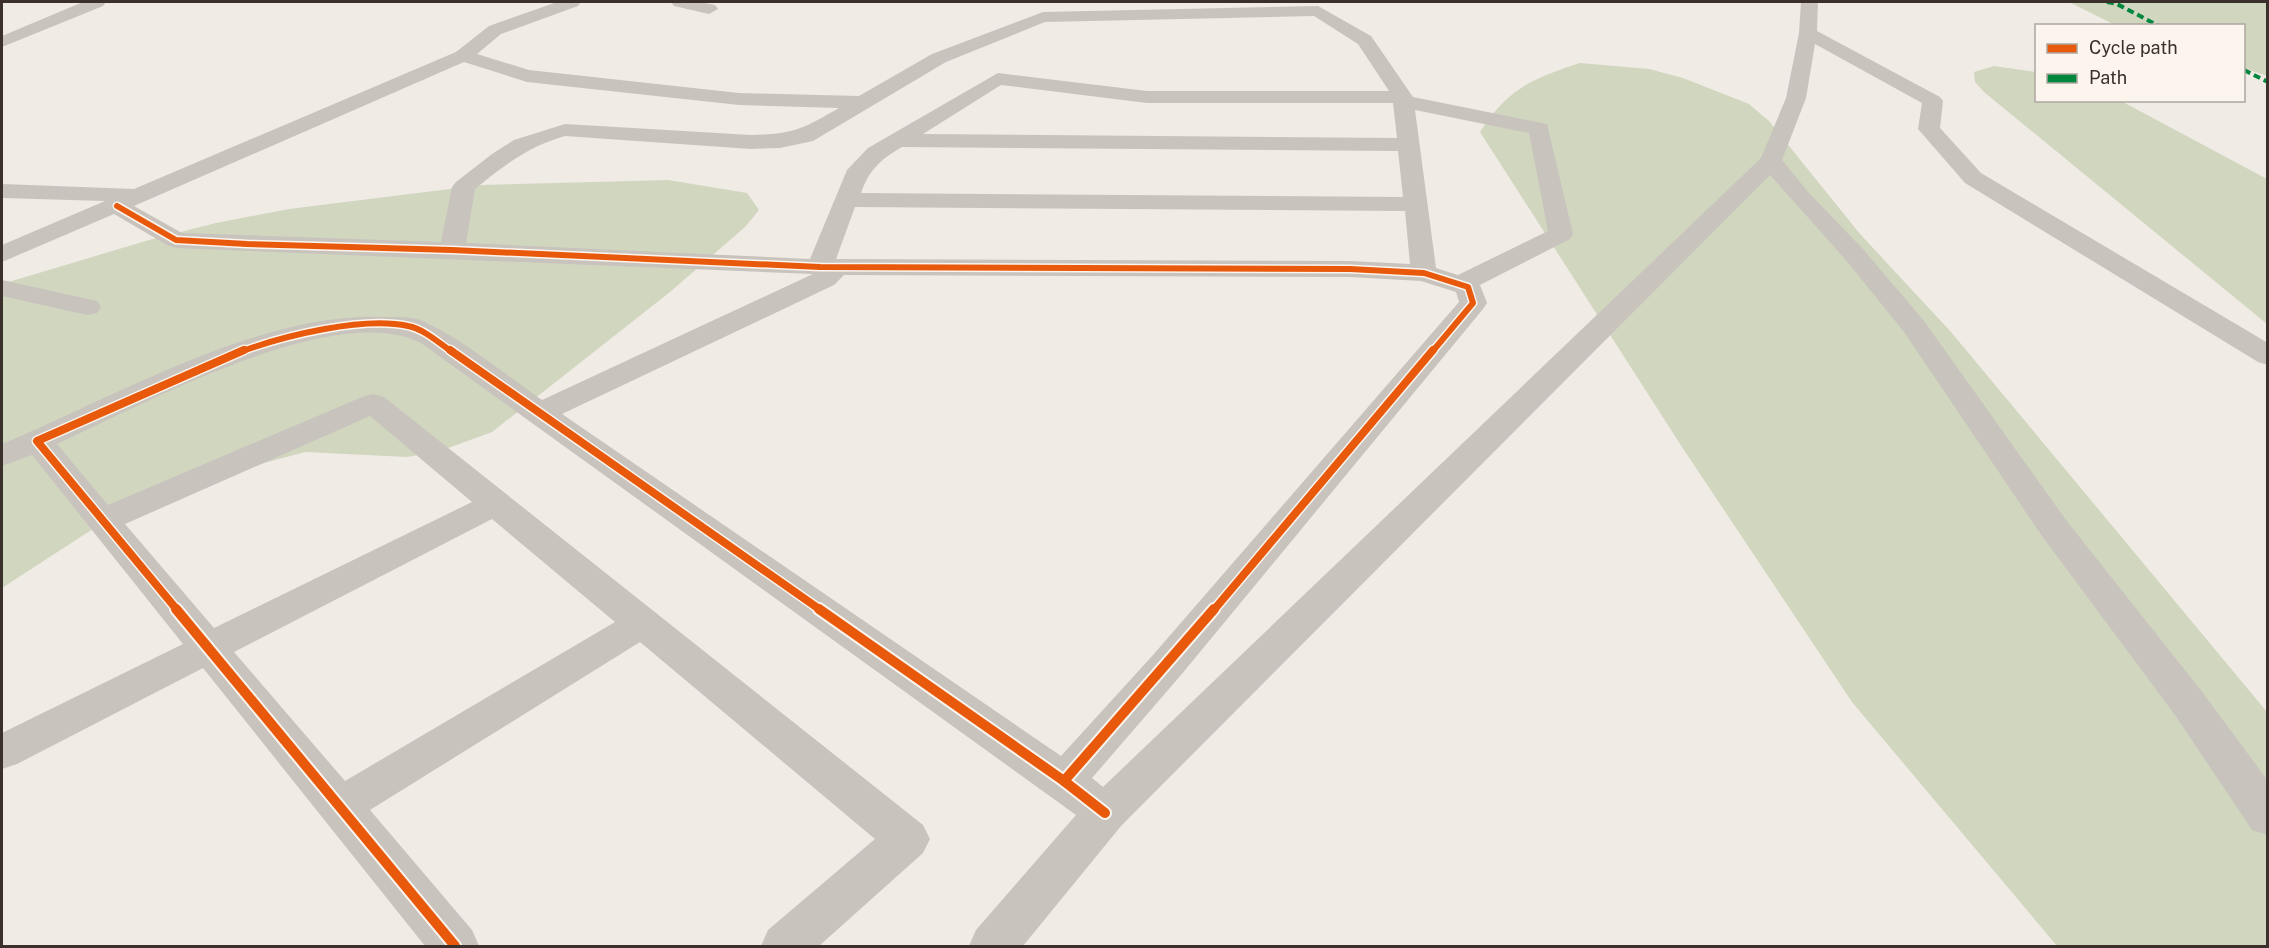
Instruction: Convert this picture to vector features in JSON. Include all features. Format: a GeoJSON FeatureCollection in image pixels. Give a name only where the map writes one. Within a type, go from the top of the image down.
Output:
{"type":"FeatureCollection","features":[{"type":"Feature","properties":{"kind":"street"},"geometry":{"type":"LineString","coordinates":[[2,42],[97,2]]}},
{"type":"Feature","properties":{"kind":"street"},"geometry":{"type":"LineString","coordinates":[[2,254],[463,56],[495,30],[572,2]]}},
{"type":"Feature","properties":{"kind":"street"},"geometry":{"type":"LineString","coordinates":[[680,2],[709,9]]}},
{"type":"Feature","properties":{"kind":"street"},"geometry":{"type":"LineString","coordinates":[[993,946],[1105,813],[1771,161],[1796,98],[1808,33],[1810,2]]}},
{"type":"Feature","properties":{"kind":"street"},"geometry":{"type":"LineString","coordinates":[[452,250],[464,187],[514,147],[543,135],[565,130],[780,141],[805,136],[939,58],[1043,9],[1318,11],[1365,40],[1403,99],[1424,273]]}},
{"type":"Feature","properties":{"kind":"street"},"geometry":{"type":"LineString","coordinates":[[1808,33],[1933,101],[1929,129],[1973,178],[2268,356]]}},
{"type":"Feature","properties":{"kind":"street"},"geometry":{"type":"LineString","coordinates":[[463,56],[539,77],[740,99],[860,102]]}},
{"type":"Feature","properties":{"kind":"street"},"geometry":{"type":"LineString","coordinates":[[539,413],[825,279],[846,200],[858,170],[876,153],[998,79],[1146,97],[1403,99],[1539,129],[1561,234],[1461,284]]}},
{"type":"Feature","properties":{"kind":"street"},"geometry":{"type":"LineString","coordinates":[[897,140],[1409,145]]}},
{"type":"Feature","properties":{"kind":"street"},"geometry":{"type":"LineString","coordinates":[[1771,161],[1800,197],[1854,254],[1914,327],[2054,528],[2189,704],[2268,817]]}},
{"type":"Feature","properties":{"kind":"street"},"geometry":{"type":"LineString","coordinates":[[2,191],[142,195]]}},
{"type":"Feature","properties":{"kind":"street"},"geometry":{"type":"LineString","coordinates":[[846,200],[1416,204]]}},
{"type":"Feature","properties":{"kind":"street"},"geometry":{"type":"LineString","coordinates":[[117,206],[176,240],[828,267],[1338,269],[1424,273],[1468,287],[1473,303],[1167,665],[1064,782]]}},
{"type":"Feature","properties":{"kind":"street"},"geometry":{"type":"LineString","coordinates":[[2,288],[87,307]]}},
{"type":"Feature","properties":{"kind":"street"},"geometry":{"type":"LineString","coordinates":[[2,456],[213,362],[268,341],[357,324],[410,326],[539,413],[1105,813]]}},
{"type":"Feature","properties":{"kind":"street"},"geometry":{"type":"LineString","coordinates":[[102,520],[373,404],[907,839],[785,946]]}},
{"type":"Feature","properties":{"kind":"street"},"geometry":{"type":"LineString","coordinates":[[37,441],[455,946]]}},
{"type":"Feature","properties":{"kind":"street"},"geometry":{"type":"LineString","coordinates":[[2,752],[495,504]]}},
{"type":"Feature","properties":{"kind":"street"},"geometry":{"type":"LineString","coordinates":[[339,807],[642,623]]}},
{"type":"Feature","properties":{"kind":"green space"},"geometry":{"type":"Polygon","coordinates":[[[2069,2],[2267,2],[2267,76],[2245,68],[2245,24],[2113,24],[2069,2]]]}},
{"type":"Feature","properties":{"kind":"green space"},"geometry":{"type":"Polygon","coordinates":[[[1580,63],[1649,69],[1683,78],[1749,104],[1769,121],[1860,234],[1951,332],[2267,712],[2267,946],[2057,946],[1852,702],[1682,447],[1480,132],[1501,105],[1522,87],[1548,74],[1580,63]]]}},
{"type":"Feature","properties":{"kind":"green space"},"geometry":{"type":"Polygon","coordinates":[[[1994,66],[2035,72],[2035,102],[2123,102],[2267,179],[2267,324],[1984,92],[1975,82],[1974,72],[1994,66]]]}},
{"type":"Feature","properties":{"kind":"green space"},"geometry":{"type":"Polygon","coordinates":[[[668,180],[747,193],[759,210],[745,227],[670,292],[492,432],[440,451],[407,457],[305,452],[224,474],[122,510],[2,588],[2,284],[149,240],[216,223],[289,209],[482,185],[668,180]]]}},
{"type":"Feature","properties":{"kind":"marked path"},"geometry":{"type":"LineString","coordinates":[[2107,2],[2117,4],[2155,24]]}},
{"type":"Feature","properties":{"kind":"marked path"},"geometry":{"type":"LineString","coordinates":[[2245,70],[2268,82]]}},
{"type":"Feature","properties":{"kind":"cycle path"},"geometry":{"type":"LineString","coordinates":[[117,206],[176,240],[820,267],[1350,269],[1424,273],[1468,287],[1473,303],[1167,665],[1064,781],[1105,813]]}},
{"type":"Feature","properties":{"kind":"cycle path"},"geometry":{"type":"LineString","coordinates":[[455,946],[37,441],[213,362],[269,341],[357,324],[409,326],[431,337],[1064,781]]}}]}
